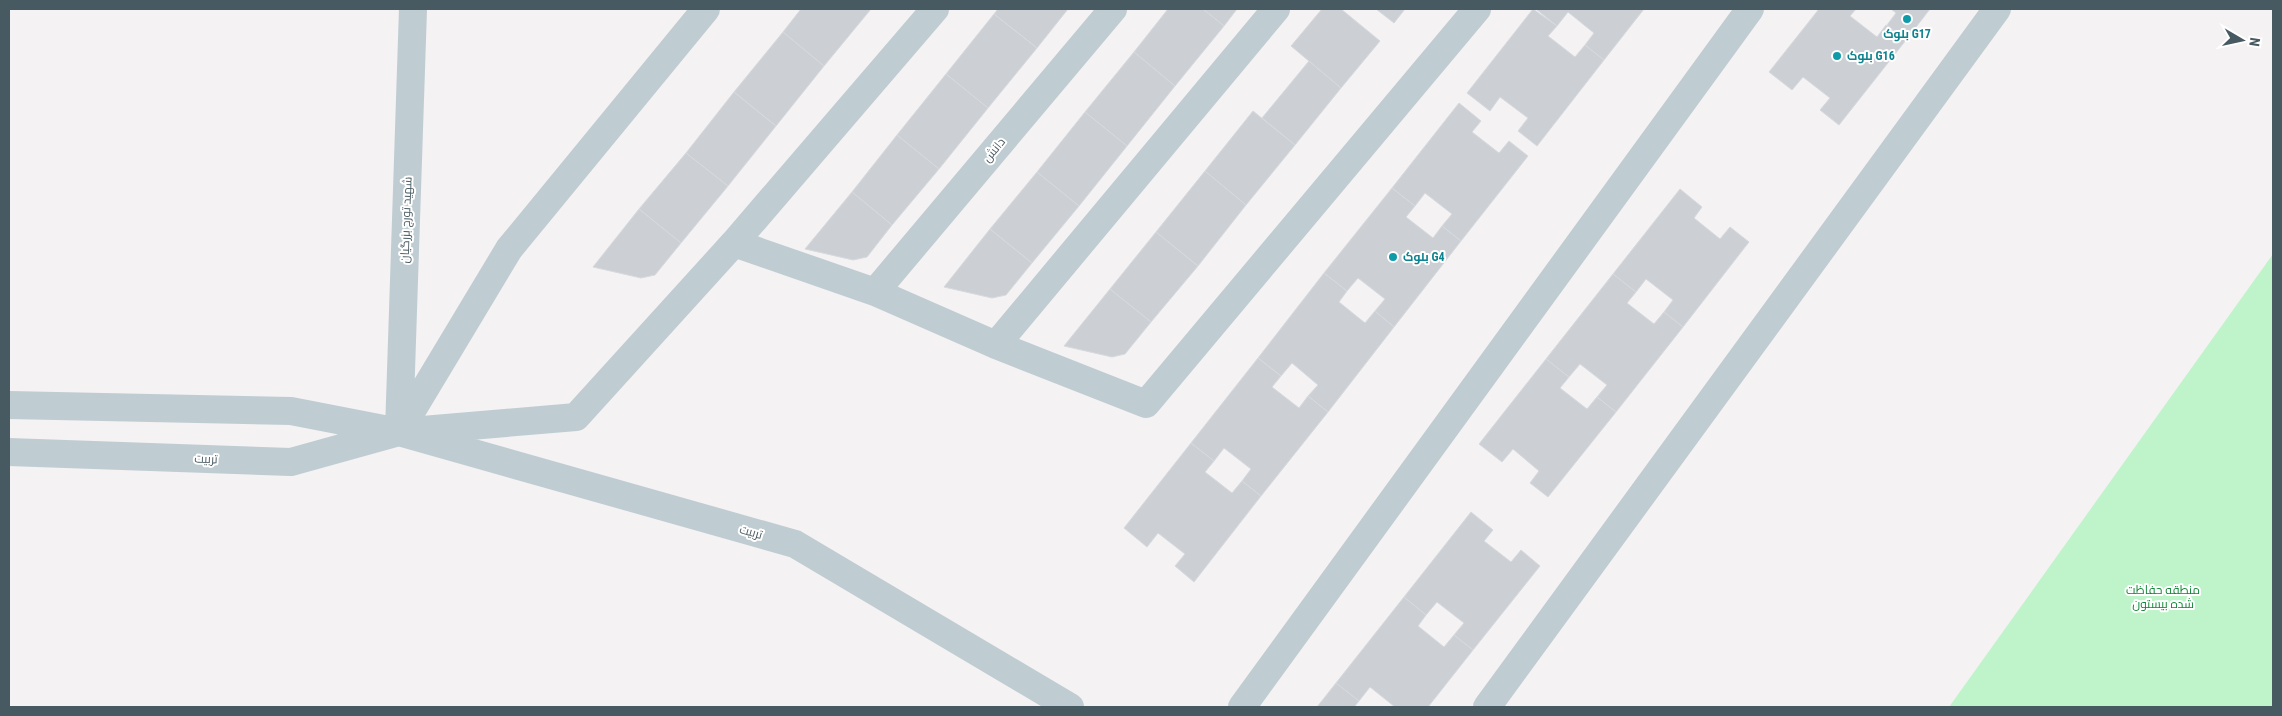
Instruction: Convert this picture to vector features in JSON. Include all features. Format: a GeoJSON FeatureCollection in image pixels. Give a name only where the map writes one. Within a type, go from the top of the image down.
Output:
{"type":"FeatureCollection","features":[{"type":"Feature","properties":{"kind":"street","name":"شهید تورج بزرگیان"},"geometry":{"type":"LineString","coordinates":[[399,432],[413,9]]}},
{"type":"Feature","properties":{"kind":"street"},"geometry":{"type":"LineString","coordinates":[[399,432],[509,249],[706,9]]}},
{"type":"Feature","properties":{"kind":"street"},"geometry":{"type":"LineString","coordinates":[[399,432],[576,417],[734,244],[934,9]]}},
{"type":"Feature","properties":{"kind":"street","name":"دانش"},"geometry":{"type":"LineString","coordinates":[[875,292],[1113,9]]}},
{"type":"Feature","properties":{"kind":"street"},"geometry":{"type":"LineString","coordinates":[[996,345],[1276,9]]}},
{"type":"Feature","properties":{"kind":"street"},"geometry":{"type":"LineString","coordinates":[[734,244],[875,292],[996,345],[1146,404],[1477,9]]}},
{"type":"Feature","properties":{"kind":"street"},"geometry":{"type":"LineString","coordinates":[[1242,707],[1750,9]]}},
{"type":"Feature","properties":{"kind":"street"},"geometry":{"type":"LineString","coordinates":[[1487,707],[1997,9]]}},
{"type":"Feature","properties":{"kind":"street","name":"تربیت"},"geometry":{"type":"LineString","coordinates":[[9,405],[291,411],[399,432],[795,544],[1070,707]]}},
{"type":"Feature","properties":{"kind":"street","name":"تربیت"},"geometry":{"type":"LineString","coordinates":[[9,452],[291,462],[399,432]]}},
{"type":"Feature","properties":{"kind":"green space","name":"منطقه حفاظت شده بیستون"},"geometry":{"type":"Polygon","coordinates":[[[2273,254],[2273,707],[1949,707],[2273,254]]]}},
{"type":"Feature","properties":{"kind":"building"},"geometry":{"type":"Polygon","coordinates":[[[801,9],[871,9],[824,66],[783,32],[801,9]]]}},
{"type":"Feature","properties":{"kind":"building"},"geometry":{"type":"Polygon","coordinates":[[[998,9],[1068,9],[1037,48],[994,14],[998,9]]]}},
{"type":"Feature","properties":{"kind":"building"},"geometry":{"type":"Polygon","coordinates":[[[1168,9],[1203,9],[1224,26],[1175,86],[1134,52],[1168,9]]]}},
{"type":"Feature","properties":{"kind":"building"},"geometry":{"type":"Polygon","coordinates":[[[1203,9],[1237,9],[1224,26],[1203,9]]]}},
{"type":"Feature","properties":{"kind":"building"},"geometry":{"type":"Polygon","coordinates":[[[1322,9],[1341,9],[1380,41],[1341,88],[1291,46],[1322,9]]]}},
{"type":"Feature","properties":{"kind":"building"},"geometry":{"type":"Polygon","coordinates":[[[1376,9],[1405,9],[1394,23],[1376,9]]]}},
{"type":"Feature","properties":{"kind":"building"},"geometry":{"type":"Polygon","coordinates":[[[1533,9],[1557,26],[1548,36],[1575,57],[1585,45],[1604,60],[1537,146],[1518,131],[1528,118],[1500,97],[1490,111],[1467,93],[1533,9]]]}},
{"type":"Feature","properties":{"kind":"building"},"geometry":{"type":"Polygon","coordinates":[[[1536,9],[1644,9],[1604,60],[1585,45],[1594,33],[1568,12],[1557,26],[1536,9]]]}},
{"type":"Feature","properties":{"kind":"building","name":"بلوک G16"},"geometry":{"type":"Polygon","coordinates":[[[1819,9],[1856,9],[1850,16],[1877,37],[1886,25],[1906,40],[1839,125],[1820,110],[1830,98],[1803,77],[1792,90],[1769,72],[1819,9]]]}},
{"type":"Feature","properties":{"kind":"building","name":"بلوک G17"},"geometry":{"type":"Polygon","coordinates":[[[1891,9],[1930,9],[1906,40],[1887,25],[1896,13],[1891,9]]]}},
{"type":"Feature","properties":{"kind":"building"},"geometry":{"type":"Polygon","coordinates":[[[994,14],[1037,48],[988,108],[946,74],[994,14]]]}},
{"type":"Feature","properties":{"kind":"building"},"geometry":{"type":"Polygon","coordinates":[[[783,32],[824,66],[776,126],[734,92],[783,32]]]}},
{"type":"Feature","properties":{"kind":"building"},"geometry":{"type":"Polygon","coordinates":[[[1134,52],[1175,86],[1127,146],[1085,112],[1134,52]]]}},
{"type":"Feature","properties":{"kind":"building"},"geometry":{"type":"Polygon","coordinates":[[[1309,61],[1341,88],[1295,145],[1262,118],[1309,61]]]}},
{"type":"Feature","properties":{"kind":"building"},"geometry":{"type":"Polygon","coordinates":[[[946,74],[988,108],[939,169],[897,135],[946,74]]]}},
{"type":"Feature","properties":{"kind":"building"},"geometry":{"type":"Polygon","coordinates":[[[734,92],[776,126],[728,186],[686,153],[734,92]]]}},
{"type":"Feature","properties":{"kind":"building"},"geometry":{"type":"Polygon","coordinates":[[[1459,103],[1481,121],[1472,132],[1499,153],[1509,141],[1528,156],[1461,241],[1442,226],[1452,214],[1425,193],[1415,206],[1392,188],[1459,103]]]}},
{"type":"Feature","properties":{"kind":"building"},"geometry":{"type":"Polygon","coordinates":[[[1253,111],[1295,145],[1246,205],[1205,171],[1253,111]]]}},
{"type":"Feature","properties":{"kind":"building"},"geometry":{"type":"Polygon","coordinates":[[[1085,112],[1127,146],[1079,206],[1037,172],[1085,112]]]}},
{"type":"Feature","properties":{"kind":"building"},"geometry":{"type":"Polygon","coordinates":[[[897,135],[939,169],[892,225],[852,192],[897,135]]]}},
{"type":"Feature","properties":{"kind":"building"},"geometry":{"type":"Polygon","coordinates":[[[686,153],[728,186],[681,243],[639,209],[686,153]]]}},
{"type":"Feature","properties":{"kind":"building"},"geometry":{"type":"Polygon","coordinates":[[[1205,171],[1246,205],[1198,266],[1156,232],[1205,171]]]}},
{"type":"Feature","properties":{"kind":"building"},"geometry":{"type":"Polygon","coordinates":[[[1037,172],[1079,206],[1032,263],[990,229],[1037,172]]]}},
{"type":"Feature","properties":{"kind":"building","name":"بلوک G4"},"geometry":{"type":"Polygon","coordinates":[[[1392,188],[1415,206],[1406,217],[1433,238],[1442,226],[1461,241],[1394,327],[1375,311],[1385,299],[1358,278],[1347,291],[1324,273],[1392,188]]]}},
{"type":"Feature","properties":{"kind":"building"},"geometry":{"type":"Polygon","coordinates":[[[1680,189],[1702,207],[1694,218],[1720,239],[1730,227],[1749,242],[1683,327],[1664,312],[1673,300],[1646,279],[1636,292],[1613,274],[1680,189]]]}},
{"type":"Feature","properties":{"kind":"building"},"geometry":{"type":"Polygon","coordinates":[[[852,192],[892,225],[867,257],[853,260],[805,249],[852,192]]]}},
{"type":"Feature","properties":{"kind":"building"},"geometry":{"type":"Polygon","coordinates":[[[639,209],[681,243],[655,275],[641,278],[593,267],[639,209]]]}},
{"type":"Feature","properties":{"kind":"building"},"geometry":{"type":"Polygon","coordinates":[[[990,229],[1032,263],[1006,295],[992,298],[944,287],[990,229]]]}},
{"type":"Feature","properties":{"kind":"building"},"geometry":{"type":"Polygon","coordinates":[[[1156,232],[1198,266],[1151,322],[1110,289],[1156,232]]]}},
{"type":"Feature","properties":{"kind":"building"},"geometry":{"type":"Polygon","coordinates":[[[1324,273],[1347,291],[1339,302],[1365,323],[1375,311],[1394,327],[1328,412],[1308,396],[1318,385],[1292,363],[1281,376],[1258,358],[1324,273]]]}},
{"type":"Feature","properties":{"kind":"building"},"geometry":{"type":"Polygon","coordinates":[[[1613,274],[1636,292],[1627,303],[1654,324],[1664,312],[1683,327],[1616,412],[1597,397],[1607,385],[1580,364],[1569,377],[1546,359],[1613,274]]]}},
{"type":"Feature","properties":{"kind":"building"},"geometry":{"type":"Polygon","coordinates":[[[1110,289],[1151,322],[1125,354],[1112,357],[1064,346],[1110,289]]]}},
{"type":"Feature","properties":{"kind":"building"},"geometry":{"type":"Polygon","coordinates":[[[1258,358],[1281,376],[1272,387],[1299,408],[1308,396],[1328,412],[1261,496],[1242,481],[1251,469],[1224,448],[1214,461],[1191,443],[1258,358]]]}},
{"type":"Feature","properties":{"kind":"building"},"geometry":{"type":"Polygon","coordinates":[[[1546,359],[1569,377],[1560,388],[1587,409],[1597,397],[1616,412],[1548,497],[1530,483],[1539,471],[1513,449],[1502,462],[1479,444],[1546,359]]]}},
{"type":"Feature","properties":{"kind":"building"},"geometry":{"type":"Polygon","coordinates":[[[1191,443],[1214,461],[1205,472],[1232,493],[1242,481],[1261,496],[1194,582],[1175,566],[1185,554],[1158,533],[1147,547],[1124,528],[1191,443]]]}},
{"type":"Feature","properties":{"kind":"building"},"geometry":{"type":"Polygon","coordinates":[[[1471,512],[1493,530],[1484,541],[1511,562],[1521,550],[1540,566],[1473,650],[1454,635],[1464,623],[1437,602],[1426,615],[1404,597],[1471,512]]]}},
{"type":"Feature","properties":{"kind":"building"},"geometry":{"type":"Polygon","coordinates":[[[1404,597],[1426,615],[1418,626],[1444,647],[1454,635],[1473,650],[1428,707],[1395,707],[1370,687],[1359,701],[1336,683],[1404,597]]]}},
{"type":"Feature","properties":{"kind":"building"},"geometry":{"type":"Polygon","coordinates":[[[1336,683],[1359,701],[1354,707],[1317,707],[1336,683]]]}},
{"type":"Feature","properties":{"kind":"place","name":"بلوک G17"},"geometry":{"type":"Point","coordinates":[1907,19]}},
{"type":"Feature","properties":{"kind":"place","name":"بلوک G16"},"geometry":{"type":"Point","coordinates":[1837,56]}},
{"type":"Feature","properties":{"kind":"place","name":"بلوک G4"},"geometry":{"type":"Point","coordinates":[1393,257]}}]}
